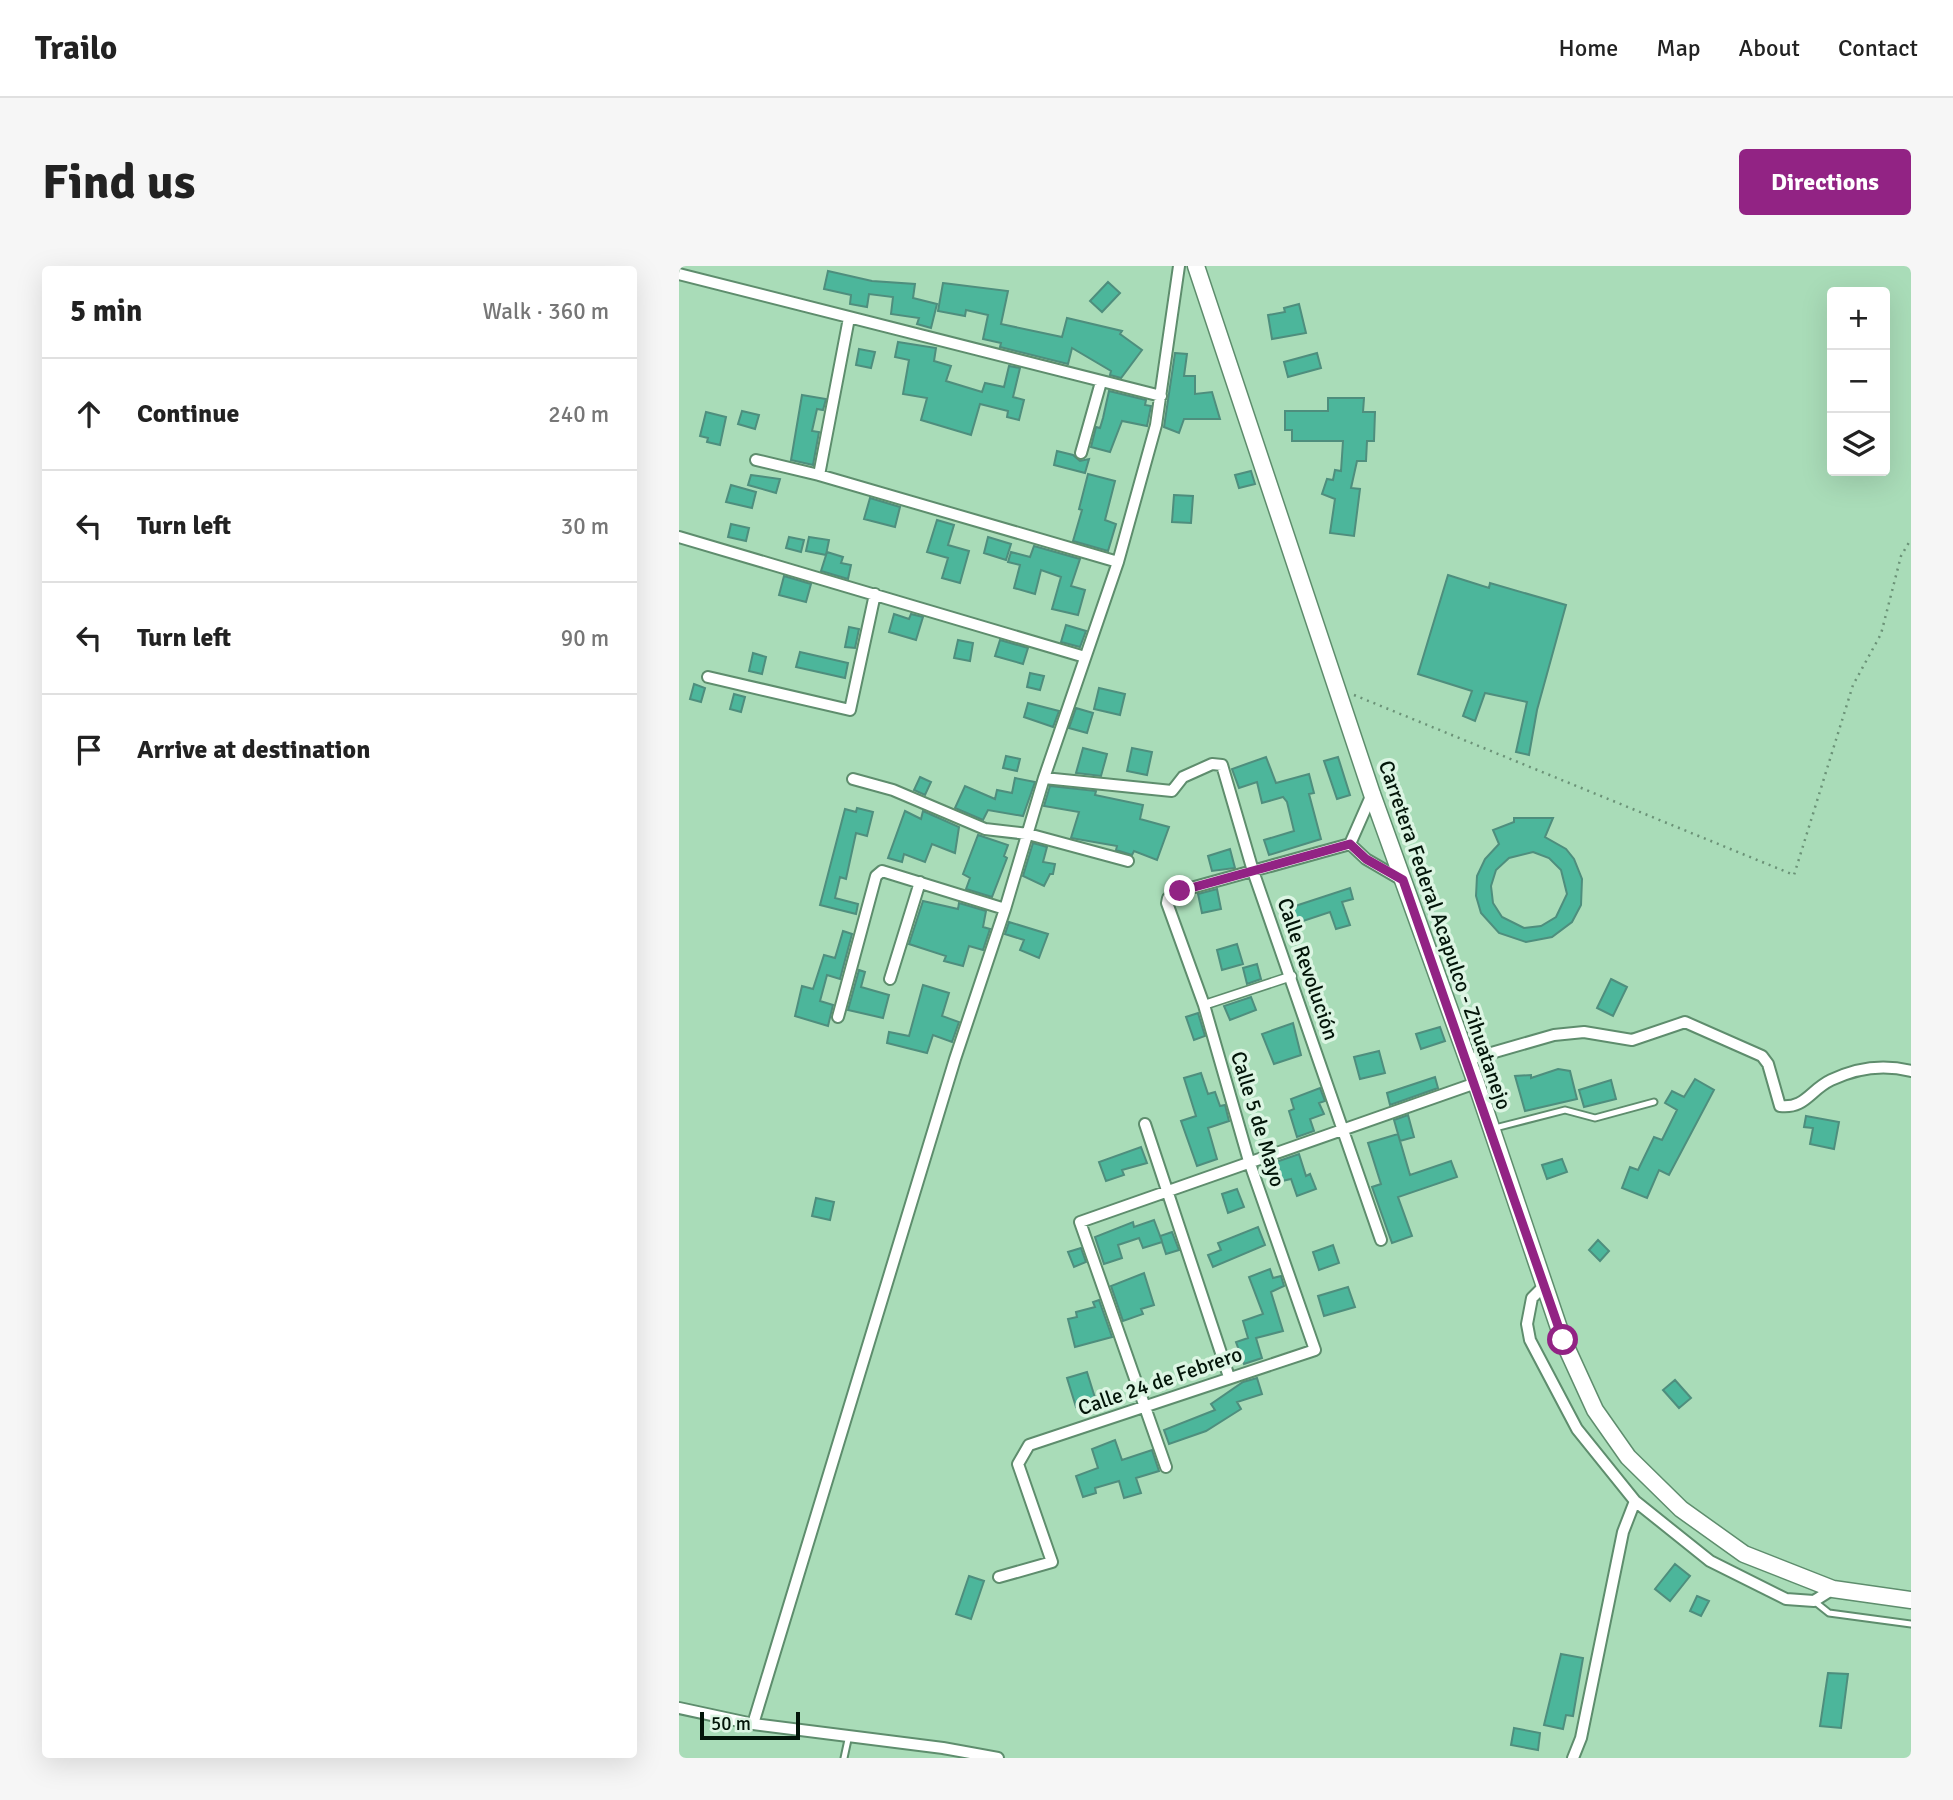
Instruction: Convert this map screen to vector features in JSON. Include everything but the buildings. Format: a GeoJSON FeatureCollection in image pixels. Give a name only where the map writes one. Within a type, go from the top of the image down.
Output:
{"type":"FeatureCollection","features":[{"type":"Feature","properties":{"kind":"main road","name":"Carretera Federal Acapulco - Zihuatanejo"},"geometry":{"type":"LineString","coordinates":[[1196,266],[1372,794],[1476,1083],[1563,1340],[1595,1410],[1628,1457],[1681,1509],[1744,1554],[1833,1589],[1911,1600]]}},
{"type":"Feature","properties":{"kind":"street"},"geometry":{"type":"LineString","coordinates":[[753,1724],[955,1059],[1006,909],[1044,778],[1118,562],[1156,425],[1179,266]]}},
{"type":"Feature","properties":{"kind":"street"},"geometry":{"type":"LineString","coordinates":[[679,274],[1161,396]]}},
{"type":"Feature","properties":{"kind":"street"},"geometry":{"type":"LineString","coordinates":[[819,475],[849,318]]}},
{"type":"Feature","properties":{"kind":"street"},"geometry":{"type":"LineString","coordinates":[[1081,453],[1101,382]]}},
{"type":"Feature","properties":{"kind":"street"},"geometry":{"type":"LineString","coordinates":[[756,460],[819,475],[1118,562]]}},
{"type":"Feature","properties":{"kind":"street"},"geometry":{"type":"LineString","coordinates":[[679,537],[1085,657]]}},
{"type":"Feature","properties":{"kind":"street"},"geometry":{"type":"LineString","coordinates":[[708,677],[850,710],[875,594]]}},
{"type":"Feature","properties":{"kind":"street","name":"Calle Revolución"},"geometry":{"type":"LineString","coordinates":[[1044,778],[1173,791],[1183,776],[1212,764],[1222,765],[1253,871],[1381,1240]]}},
{"type":"Feature","properties":{"kind":"street"},"geometry":{"type":"LineString","coordinates":[[853,779],[893,790],[985,829],[1028,834],[1128,861]]}},
{"type":"Feature","properties":{"kind":"street"},"geometry":{"type":"LineString","coordinates":[[1350,844],[1372,794]]}},
{"type":"Feature","properties":{"kind":"street"},"geometry":{"type":"LineString","coordinates":[[1253,871],[1350,844]]}},
{"type":"Feature","properties":{"kind":"street"},"geometry":{"type":"LineString","coordinates":[[1350,844],[1366,859],[1403,880]]}},
{"type":"Feature","properties":{"kind":"street"},"geometry":{"type":"LineString","coordinates":[[838,1017],[876,876],[882,871],[1006,909]]}},
{"type":"Feature","properties":{"kind":"street","name":"Calle 5 de Mayo"},"geometry":{"type":"LineString","coordinates":[[1253,871],[1180,891],[1168,898],[1204,1005],[1249,1161],[1315,1350]]}},
{"type":"Feature","properties":{"kind":"street"},"geometry":{"type":"LineString","coordinates":[[890,979],[920,882]]}},
{"type":"Feature","properties":{"kind":"street"},"geometry":{"type":"LineString","coordinates":[[1204,1005],[1291,976]]}},
{"type":"Feature","properties":{"kind":"street"},"geometry":{"type":"LineString","coordinates":[[1467,1060],[1554,1035],[1584,1032],[1632,1040],[1685,1022],[1762,1056],[1768,1064],[1780,1106],[1799,1105],[1830,1080],[1869,1068],[1891,1066],[1911,1071]]}},
{"type":"Feature","properties":{"kind":"street"},"geometry":{"type":"LineString","coordinates":[[1166,1467],[1080,1222],[1249,1161],[1344,1132],[1476,1083]]}},
{"type":"Feature","properties":{"kind":"street"},"geometry":{"type":"LineString","coordinates":[[1145,1124],[1229,1377]]}},
{"type":"Feature","properties":{"kind":"street"},"geometry":{"type":"LineString","coordinates":[[1544,1286],[1532,1298],[1527,1324],[1530,1340],[1577,1429],[1635,1502],[1710,1561],[1786,1599],[1814,1601],[1833,1589]]}},
{"type":"Feature","properties":{"kind":"street","name":"Calle 24 de Febrero"},"geometry":{"type":"LineString","coordinates":[[999,1577],[1052,1562],[1018,1464],[1021,1455],[1030,1445],[1315,1350]]}},
{"type":"Feature","properties":{"kind":"street"},"geometry":{"type":"LineString","coordinates":[[1573,1758],[1581,1738],[1623,1532],[1635,1502]]}},
{"type":"Feature","properties":{"kind":"street"},"geometry":{"type":"LineString","coordinates":[[679,1708],[753,1724],[849,1735],[998,1758]]}},
{"type":"Feature","properties":{"kind":"lane"},"geometry":{"type":"LineString","coordinates":[[1491,1129],[1565,1110],[1595,1118],[1654,1102]]}},
{"type":"Feature","properties":{"kind":"lane"},"geometry":{"type":"LineString","coordinates":[[1814,1601],[1829,1613],[1911,1624]]}},
{"type":"Feature","properties":{"kind":"lane"},"geometry":{"type":"LineString","coordinates":[[844,1758],[849,1735]]}},
{"type":"Feature","properties":{"kind":"path"},"geometry":{"type":"LineString","coordinates":[[1337,688],[1794,875],[1853,685],[1881,634],[1901,556],[1911,539]]}},
{"type":"Feature","properties":{"kind":"route"},"geometry":{"type":"LineString","coordinates":[[1180,891],[1350,844],[1366,859],[1403,880],[1476,1083],[1563,1340]]}}]}
